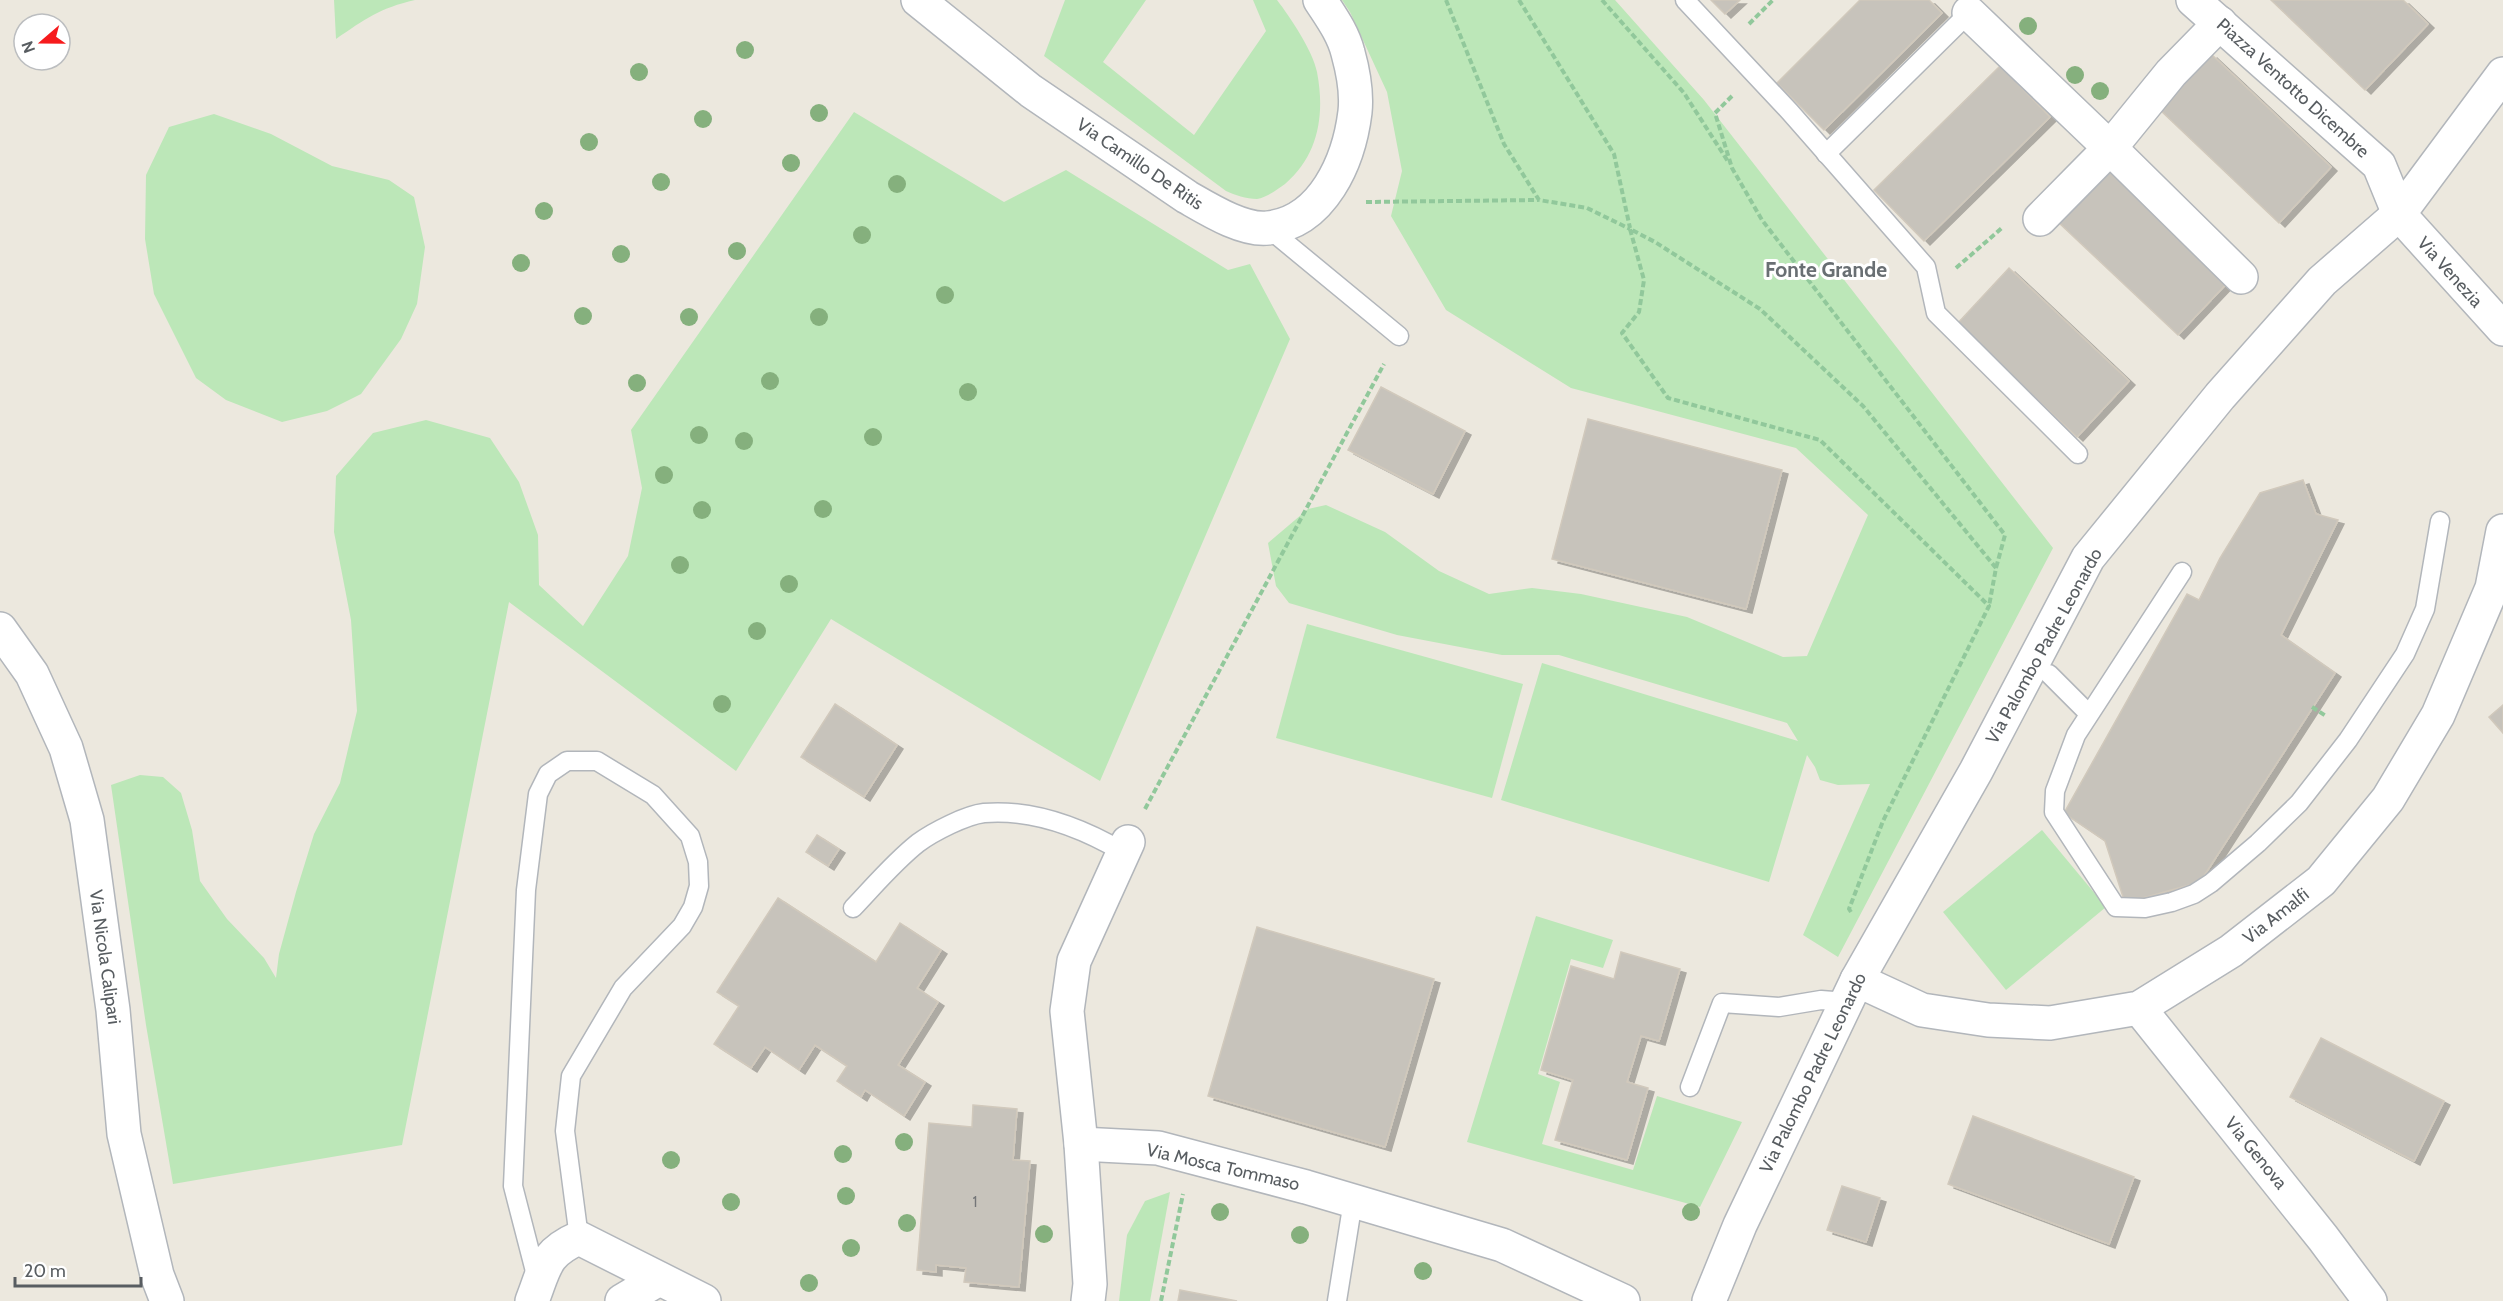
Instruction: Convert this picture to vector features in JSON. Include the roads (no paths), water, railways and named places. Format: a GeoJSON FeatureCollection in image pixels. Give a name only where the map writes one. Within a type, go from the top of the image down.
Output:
{"type":"FeatureCollection","features":[{"type":"Feature","properties":{"kind":"street","name":"Via Camillo De Ritis"},"geometry":{"type":"LineString","coordinates":[[918,0],[1031,91],[1187,197],[1232,220],[1268,228],[1299,219],[1319,202],[1337,174],[1355,112],[1348,52],[1341,32],[1320,0]]}},
{"type":"Feature","properties":{"kind":"street","name":"Piazza Ventotto Dicembre"},"geometry":{"type":"LineString","coordinates":[[2193,0],[2379,165],[2398,214]]}},
{"type":"Feature","properties":{"kind":"street"},"geometry":{"type":"LineString","coordinates":[[1969,13],[2241,277]]}},
{"type":"Feature","properties":{"kind":"street"},"geometry":{"type":"LineString","coordinates":[[2040,219],[2110,148],[2171,73],[2220,23]]}},
{"type":"Feature","properties":{"kind":"street","name":"Via Palombo Padre Leonardo"},"geometry":{"type":"LineString","coordinates":[[1709,1301],[1740,1225],[1852,991],[1976,771],[2088,558],[2220,396],[2322,281],[2398,214],[2503,74]]}},
{"type":"Feature","properties":{"kind":"street","name":"Via Venezia"},"geometry":{"type":"LineString","coordinates":[[2398,214],[2503,329]]}},
{"type":"Feature","properties":{"kind":"street","name":"Via Amalfi"},"geometry":{"type":"LineString","coordinates":[[1852,991],[1922,1010],[1988,1020],[2050,1023],[2139,1008],[2231,951],[2321,881],[2388,799],[2438,715],[2492,588],[2503,531]]}},
{"type":"Feature","properties":{"kind":"street","name":"Via Nicola Calipari"},"geometry":{"type":"LineString","coordinates":[[0,629],[32,674],[66,748],[87,820],[113,1010],[124,1134],[157,1275],[167,1301]]}},
{"type":"Feature","properties":{"kind":"street"},"geometry":{"type":"LineString","coordinates":[[1088,1301],[1090,1284],[1081,1144],[1067,1011],[1074,960],[1126,847]]}},
{"type":"Feature","properties":{"kind":"street","name":"Via Genova"},"geometry":{"type":"LineString","coordinates":[[2139,1008],[2323,1238],[2370,1301]]}},
{"type":"Feature","properties":{"kind":"street","name":"Via Mosca Tommaso"},"geometry":{"type":"LineString","coordinates":[[1081,1144],[1158,1148],[1353,1201],[1502,1245],[1623,1301]]}},
{"type":"Feature","properties":{"kind":"street"},"geometry":{"type":"LineString","coordinates":[[535,1292],[546,1263],[559,1246],[579,1238],[704,1301]]}},
{"type":"Feature","properties":{"kind":"street"},"geometry":{"type":"LineString","coordinates":[[622,1301],[659,1279]]}},
{"type":"Feature","properties":{"kind":"lane"},"geometry":{"type":"LineString","coordinates":[[1685,0],[1926,267],[1936,313],[2078,454]]}},
{"type":"Feature","properties":{"kind":"lane"},"geometry":{"type":"LineString","coordinates":[[1826,154],[1969,13]]}},
{"type":"Feature","properties":{"kind":"lane"},"geometry":{"type":"LineString","coordinates":[[1268,228],[1399,336]]}},
{"type":"Feature","properties":{"kind":"lane"},"geometry":{"type":"LineString","coordinates":[[2182,572],[2076,735],[2060,772],[2055,791],[2054,812],[2116,908],[2145,908],[2194,894],[2211,884],[2299,803],[2348,740],[2405,654],[2425,609],[2440,521]]}},
{"type":"Feature","properties":{"kind":"lane"},"geometry":{"type":"LineString","coordinates":[[2049,674],[2089,714]]}},
{"type":"Feature","properties":{"kind":"lane"},"geometry":{"type":"LineString","coordinates":[[535,1292],[513,1186],[526,890],[538,794],[548,774],[567,761],[597,761],[653,795],[690,836],[698,862],[699,886],[693,907],[682,927],[622,988],[571,1076],[565,1131],[579,1238]]}},
{"type":"Feature","properties":{"kind":"lane"},"geometry":{"type":"LineString","coordinates":[[853,908],[886,872],[918,843],[943,828],[982,813],[1024,814],[1126,847]]}},
{"type":"Feature","properties":{"kind":"lane"},"geometry":{"type":"LineString","coordinates":[[1690,1087],[1722,1003],[1779,1007],[1821,1000],[1852,991]]}},
{"type":"Feature","properties":{"kind":"lane"},"geometry":{"type":"LineString","coordinates":[[1337,1301],[1353,1201]]}},
{"type":"Feature","properties":{"kind":"district","name":"Fonte Grande"},"geometry":{"type":"Point","coordinates":[1826,269]}}]}
